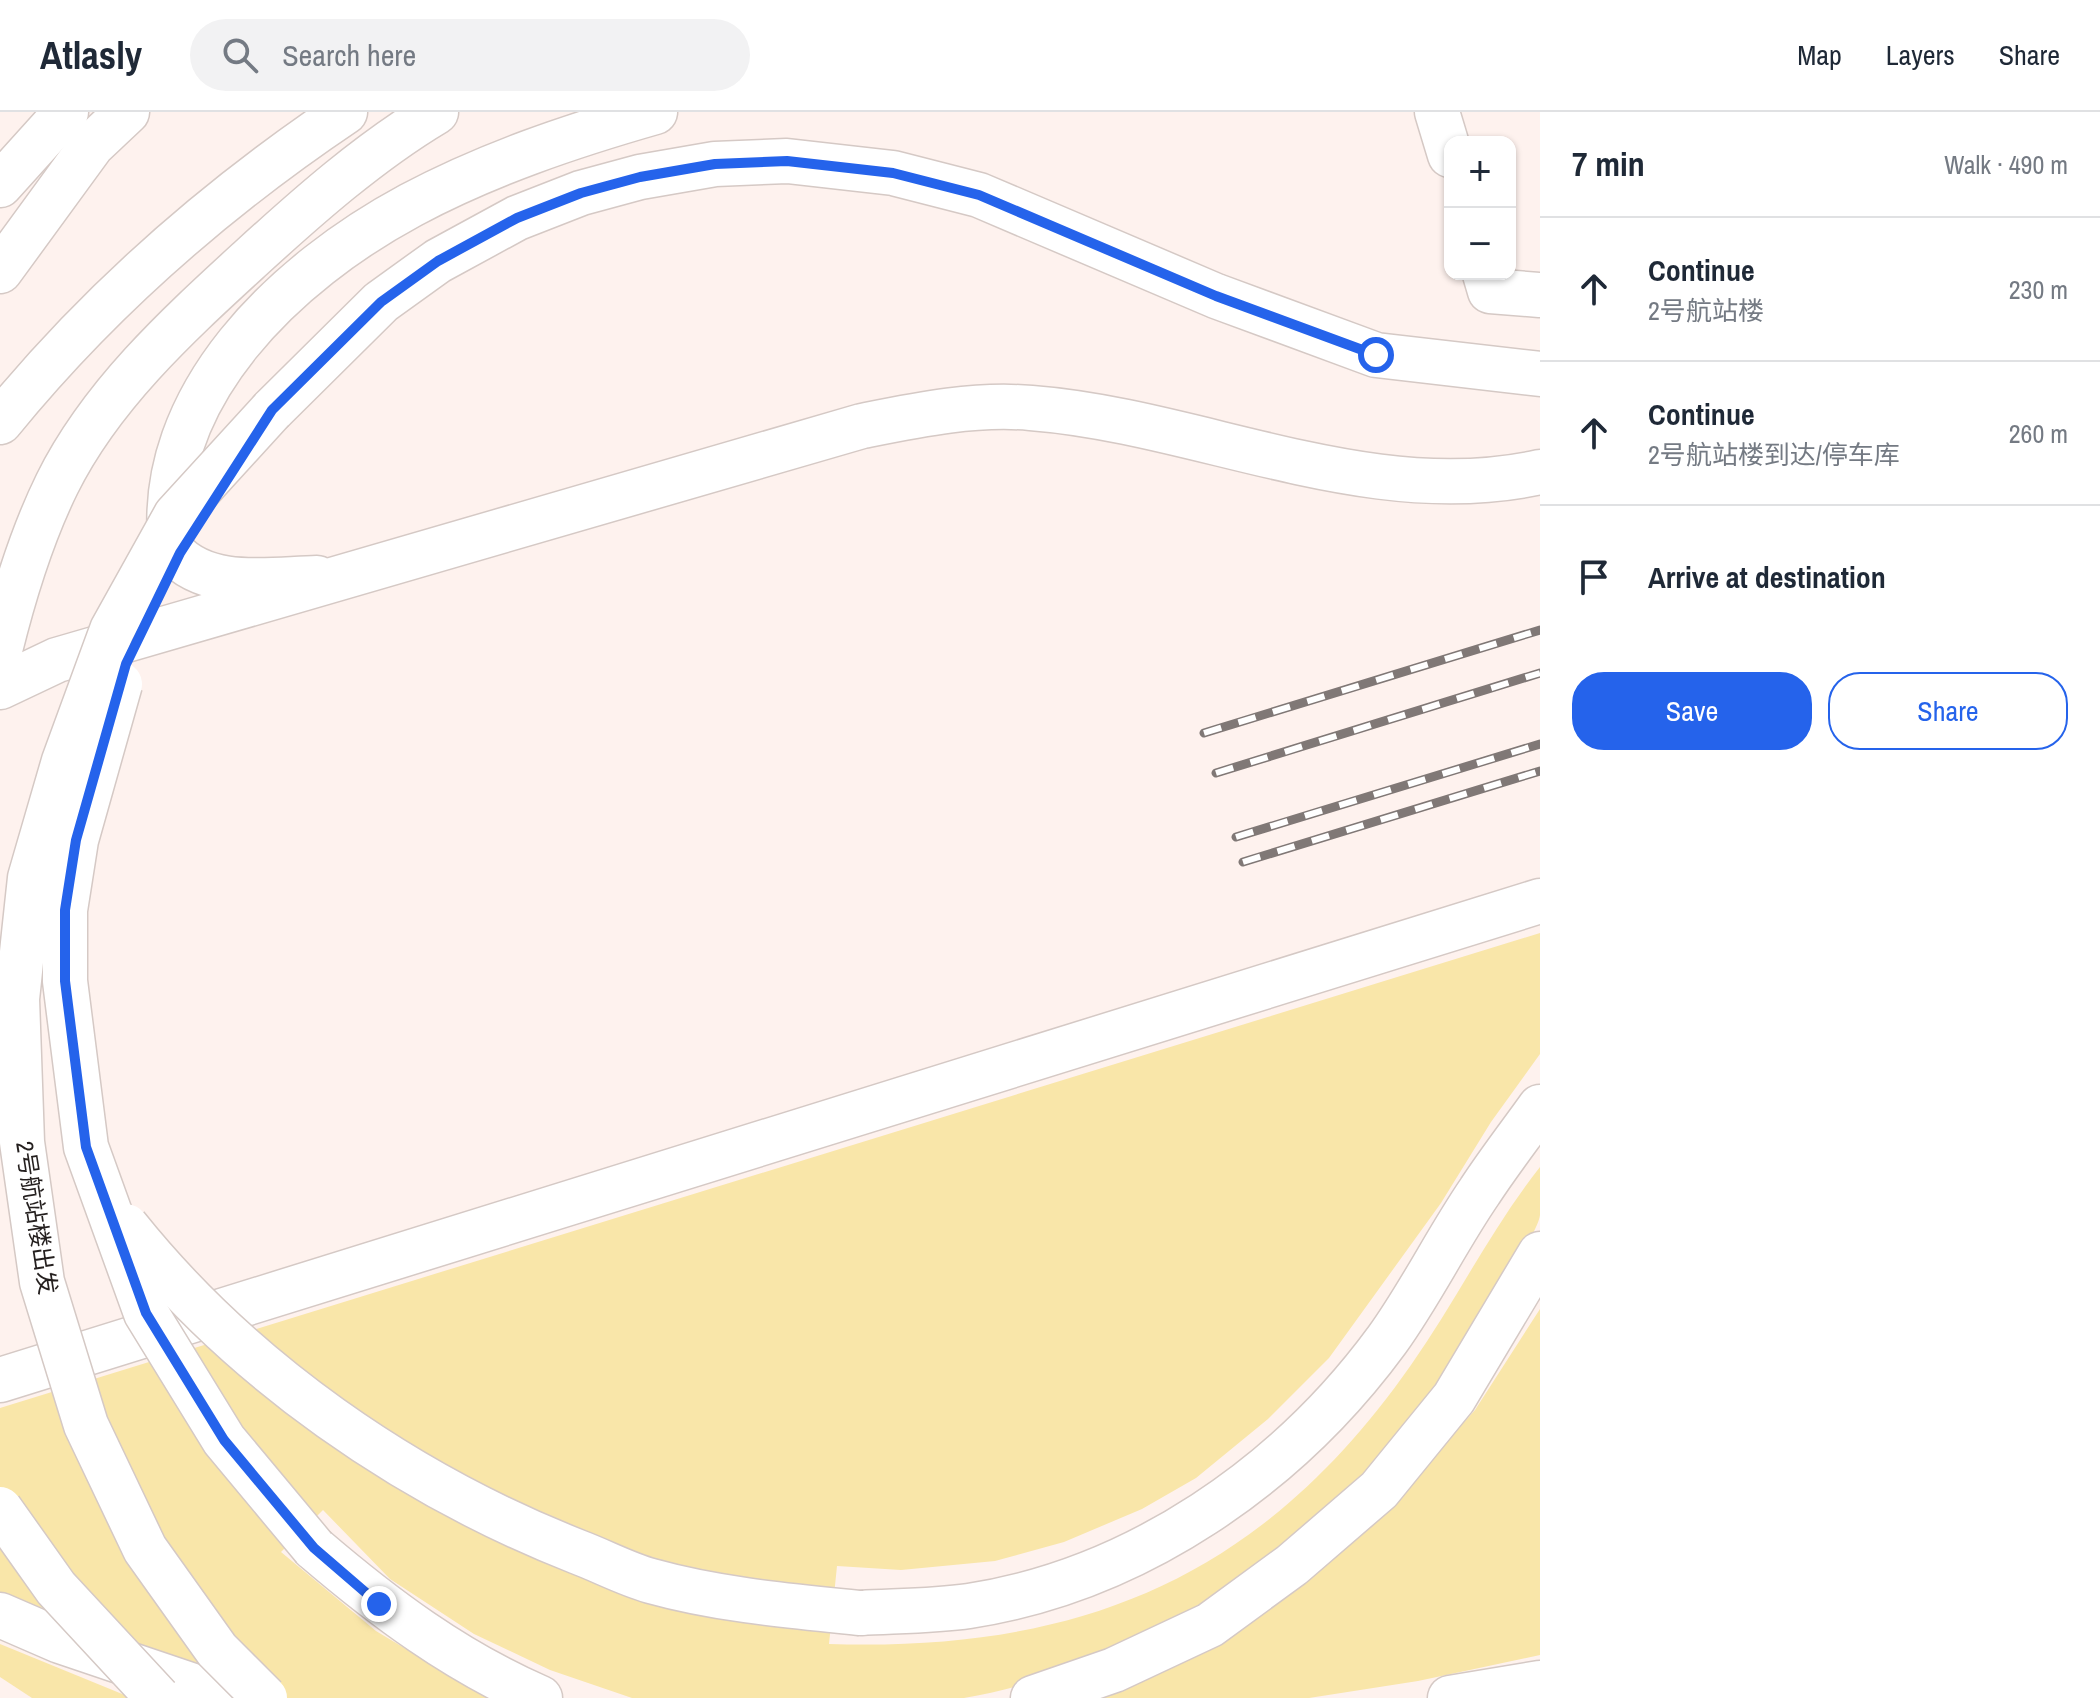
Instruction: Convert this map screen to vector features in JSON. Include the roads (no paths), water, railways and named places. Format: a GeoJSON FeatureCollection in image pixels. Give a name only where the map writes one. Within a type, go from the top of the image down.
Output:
{"type":"FeatureCollection","features":[{"type":"Feature","properties":{"kind":"main road"},"geometry":{"type":"LineString","coordinates":[[0,185],[66,112]]}},
{"type":"Feature","properties":{"kind":"main road"},"geometry":{"type":"LineString","coordinates":[[0,271],[92,145],[127,112]]}},
{"type":"Feature","properties":{"kind":"main road"},"geometry":{"type":"LineString","coordinates":[[0,422],[97,316],[177,242],[259,173],[345,112]]}},
{"type":"Feature","properties":{"kind":"main road"},"geometry":{"type":"LineString","coordinates":[[0,650],[24,564],[58,483],[93,424],[132,376],[214,292],[286,226],[356,169],[436,112]]}},
{"type":"Feature","properties":{"kind":"main road"},"geometry":{"type":"LineString","coordinates":[[96,649],[146,600],[172,551],[169,513],[172,481],[185,438],[221,366],[249,327],[359,237],[410,206],[498,164],[655,112]]}},
{"type":"Feature","properties":{"kind":"main road"},"geometry":{"type":"LineString","coordinates":[[1437,112],[1444,136]]}},
{"type":"Feature","properties":{"kind":"main road"},"geometry":{"type":"LineString","coordinates":[[540,1698],[485,1674],[393,1613],[314,1548],[224,1440],[146,1313],[86,1147],[65,981],[65,910],[76,840],[126,664],[180,553],[272,410],[381,302],[438,261],[517,218],[581,193],[640,177],[715,164],[787,161],[893,173],[979,195],[1216,296],[1376,355],[1540,374]]}},
{"type":"Feature","properties":{"kind":"main road"},"geometry":{"type":"LineString","coordinates":[[1487,280],[1490,291],[1540,295]]}},
{"type":"Feature","properties":{"kind":"main road"},"geometry":{"type":"LineString","coordinates":[[0,687],[57,660],[862,426],[932,412],[1029,407],[1074,413],[1267,455],[1393,477],[1478,480],[1540,472]]}},
{"type":"Feature","properties":{"kind":"main road","name":"2号航站楼出发"},"geometry":{"type":"LineString","coordinates":[[265,1698],[217,1650],[145,1549],[86,1425],[42,1282],[22,1142],[17,999],[30,878],[64,761],[112,630],[176,515],[272,410]]}},
{"type":"Feature","properties":{"kind":"main road"},"geometry":{"type":"LineString","coordinates":[[172,551],[193,570],[209,576],[240,579],[341,578]]}},
{"type":"Feature","properties":{"kind":"main road"},"geometry":{"type":"LineString","coordinates":[[0,1380],[1540,901]]}},
{"type":"Feature","properties":{"kind":"main road"},"geometry":{"type":"LineString","coordinates":[[0,995],[28,1082]]}},
{"type":"Feature","properties":{"kind":"main road"},"geometry":{"type":"LineString","coordinates":[[0,1034],[77,1165],[156,1264],[256,1359],[316,1406],[412,1471],[522,1530],[651,1581],[761,1603],[861,1613],[969,1606],[1062,1583],[1159,1541],[1254,1481],[1333,1408],[1389,1338],[1479,1191],[1540,1107]]}},
{"type":"Feature","properties":{"kind":"main road"},"geometry":{"type":"LineString","coordinates":[[1033,1698],[1114,1670],[1210,1625],[1292,1565],[1379,1490],[1454,1398],[1540,1254]]}},
{"type":"Feature","properties":{"kind":"main road"},"geometry":{"type":"LineString","coordinates":[[0,1509],[56,1588],[158,1698]]}},
{"type":"Feature","properties":{"kind":"main road"},"geometry":{"type":"LineString","coordinates":[[0,1615],[60,1641],[229,1698]]}},
{"type":"Feature","properties":{"kind":"main road"},"geometry":{"type":"LineString","coordinates":[[1450,1698],[1540,1683]]}},
{"type":"Feature","properties":{"kind":"railway"},"geometry":{"type":"LineString","coordinates":[[1204,733],[1540,630]]}},
{"type":"Feature","properties":{"kind":"railway"},"geometry":{"type":"LineString","coordinates":[[1216,773],[1540,673]]}},
{"type":"Feature","properties":{"kind":"railway"},"geometry":{"type":"LineString","coordinates":[[1236,837],[1540,744]]}},
{"type":"Feature","properties":{"kind":"railway"},"geometry":{"type":"LineString","coordinates":[[1243,862],[1540,771]]}}]}
